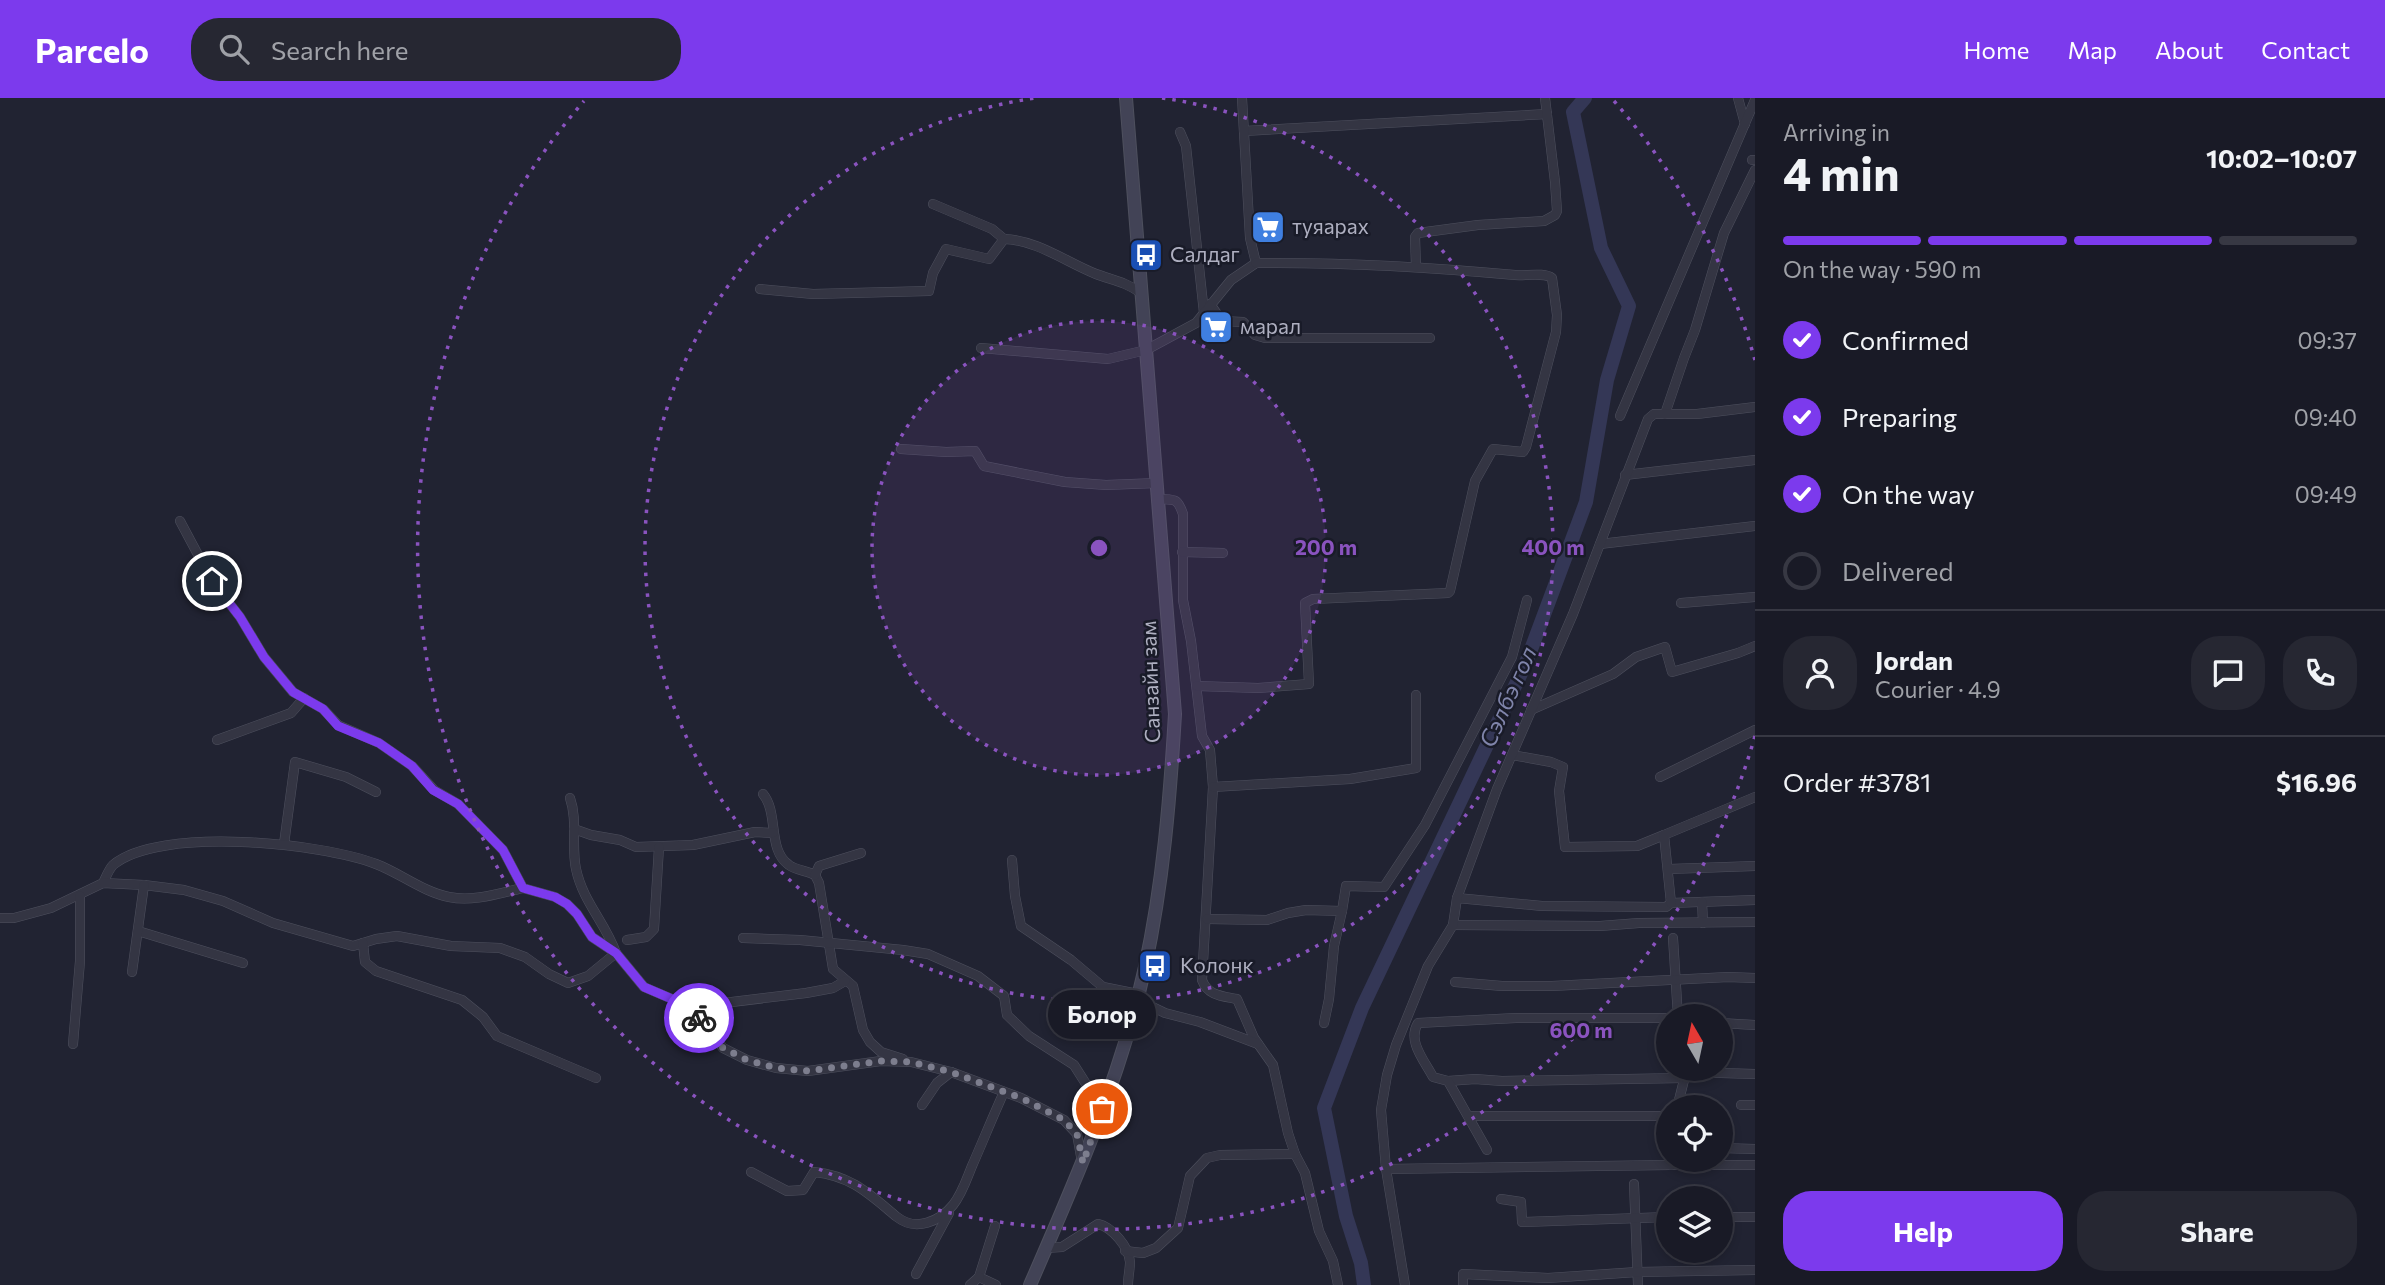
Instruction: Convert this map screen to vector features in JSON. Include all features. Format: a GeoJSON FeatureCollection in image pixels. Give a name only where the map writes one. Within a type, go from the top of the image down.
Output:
{"type":"FeatureCollection","features":[{"type":"Feature","properties":{"kind":"main road","name":"Санзайн зам"},"geometry":{"type":"LineString","coordinates":[[1030,1285],[1083,1163],[1115,1075],[1145,967],[1164,852],[1175,714],[1126,98]]}},
{"type":"Feature","properties":{"kind":"street"},"geometry":{"type":"LineString","coordinates":[[1241,98],[1250,238],[1256,263]]}},
{"type":"Feature","properties":{"kind":"street"},"geometry":{"type":"LineString","coordinates":[[1416,266],[1415,237],[1418,233],[1478,225],[1544,221],[1555,215],[1555,182],[1545,98]]}},
{"type":"Feature","properties":{"kind":"street"},"geometry":{"type":"LineString","coordinates":[[1738,98],[1745,124]]}},
{"type":"Feature","properties":{"kind":"street"},"geometry":{"type":"LineString","coordinates":[[1620,416],[1755,100]]}},
{"type":"Feature","properties":{"kind":"street"},"geometry":{"type":"LineString","coordinates":[[1244,131],[1547,114]]}},
{"type":"Feature","properties":{"kind":"street"},"geometry":{"type":"LineString","coordinates":[[1180,132],[1186,146],[1207,309],[1222,321],[1243,322],[1255,335],[1265,338],[1430,338]]}},
{"type":"Feature","properties":{"kind":"street"},"geometry":{"type":"LineString","coordinates":[[1665,414],[1695,330],[1724,233],[1754,163]]}},
{"type":"Feature","properties":{"kind":"street"},"geometry":{"type":"LineString","coordinates":[[933,204],[992,229],[1004,239],[1020,239],[1098,275],[1126,282],[1141,293]]}},
{"type":"Feature","properties":{"kind":"street"},"geometry":{"type":"LineString","coordinates":[[760,289],[813,294],[929,291],[933,273],[946,249],[989,259],[1004,239]]}},
{"type":"Feature","properties":{"kind":"street"},"geometry":{"type":"LineString","coordinates":[[981,348],[1108,359],[1146,350],[1196,323],[1231,280],[1256,263],[1416,266],[1526,276],[1548,275],[1552,278],[1557,315],[1556,332],[1526,447],[1523,452],[1499,448],[1493,449],[1489,454],[1475,481],[1452,587],[1448,593],[1313,599],[1306,603],[1310,684],[1258,688],[1197,686]]}},
{"type":"Feature","properties":{"kind":"street"},"geometry":{"type":"LineString","coordinates":[[1405,1285],[1386,1169],[1381,1110],[1387,1075],[1396,1045],[1428,967],[1453,925],[1457,898],[1497,789],[1573,614],[1648,419],[1654,414],[1697,414],[1755,407]]}},
{"type":"Feature","properties":{"kind":"street"},"geometry":{"type":"LineString","coordinates":[[901,449],[975,451],[984,466],[1065,482],[1106,485],[1157,483]]}},
{"type":"Feature","properties":{"kind":"street"},"geometry":{"type":"LineString","coordinates":[[1625,475],[1755,460]]}},
{"type":"Feature","properties":{"kind":"street"},"geometry":{"type":"LineString","coordinates":[[1158,499],[1179,502],[1183,514],[1183,600],[1202,736],[1210,750],[1213,787],[1202,980],[1205,988],[1213,994],[1237,999],[1258,1044],[1273,1065],[1295,1154],[1314,1202],[1319,1231],[1333,1261],[1338,1285]]}},
{"type":"Feature","properties":{"kind":"street"},"geometry":{"type":"LineString","coordinates":[[180,522],[212,581],[240,617],[264,657],[293,692],[323,709],[338,726],[379,743],[412,766],[433,790],[458,804],[503,850],[523,888]]}},
{"type":"Feature","properties":{"kind":"street"},"geometry":{"type":"LineString","coordinates":[[1600,544],[1755,526]]}},
{"type":"Feature","properties":{"kind":"street"},"geometry":{"type":"LineString","coordinates":[[1182,552],[1223,553]]}},
{"type":"Feature","properties":{"kind":"street"},"geometry":{"type":"LineString","coordinates":[[1681,603],[1755,597]]}},
{"type":"Feature","properties":{"kind":"street"},"geometry":{"type":"LineString","coordinates":[[1324,1023],[1334,946],[1346,886],[1384,887],[1425,825],[1512,657],[1527,600]]}},
{"type":"Feature","properties":{"kind":"street"},"geometry":{"type":"LineString","coordinates":[[1531,710],[1613,674],[1636,657],[1665,648],[1672,672],[1755,646]]}},
{"type":"Feature","properties":{"kind":"street"},"geometry":{"type":"LineString","coordinates":[[1213,787],[1268,786],[1350,779],[1416,768],[1416,695]]}},
{"type":"Feature","properties":{"kind":"street"},"geometry":{"type":"LineString","coordinates":[[217,740],[290,713],[304,698]]}},
{"type":"Feature","properties":{"kind":"street"},"geometry":{"type":"LineString","coordinates":[[1660,777],[1755,730]]}},
{"type":"Feature","properties":{"kind":"street"},"geometry":{"type":"LineString","coordinates":[[1512,755],[1551,762],[1563,767],[1559,791],[1565,847],[1637,846],[1755,797]]}},
{"type":"Feature","properties":{"kind":"street"},"geometry":{"type":"LineString","coordinates":[[284,844],[295,762],[346,777],[376,792]]}},
{"type":"Feature","properties":{"kind":"street"},"geometry":{"type":"LineString","coordinates":[[763,794],[770,802],[772,833],[778,850],[789,865],[815,875],[819,883],[833,970],[853,986],[863,1030],[870,1042],[881,1052],[951,1072],[1021,1098],[1064,1120],[1077,1134],[1083,1163]]}},
{"type":"Feature","properties":{"kind":"street"},"geometry":{"type":"LineString","coordinates":[[570,798],[575,812],[573,852],[576,871],[588,904],[609,933],[616,953]]}},
{"type":"Feature","properties":{"kind":"street"},"geometry":{"type":"LineString","coordinates":[[574,829],[631,846],[659,847],[693,845],[755,832],[772,833]]}},
{"type":"Feature","properties":{"kind":"street"},"geometry":{"type":"LineString","coordinates":[[1664,835],[1671,903]]}},
{"type":"Feature","properties":{"kind":"street"},"geometry":{"type":"LineString","coordinates":[[103,883],[112,865],[131,855],[172,843],[218,841],[284,844],[337,853],[376,864],[447,897],[466,899],[523,888],[555,897],[567,904],[592,937],[616,953],[644,987],[672,999],[705,1024],[723,1048],[747,1060],[776,1068],[808,1071],[881,1061],[911,1062]]}},
{"type":"Feature","properties":{"kind":"street"},"geometry":{"type":"LineString","coordinates":[[627,940],[646,937],[654,929],[659,847]]}},
{"type":"Feature","properties":{"kind":"street"},"geometry":{"type":"LineString","coordinates":[[815,875],[819,866],[861,853]]}},
{"type":"Feature","properties":{"kind":"street"},"geometry":{"type":"LineString","coordinates":[[1012,860],[1021,926],[1071,960],[1103,987],[1137,996],[1164,1013],[1200,1022],[1258,1044]]}},
{"type":"Feature","properties":{"kind":"street"},"geometry":{"type":"LineString","coordinates":[[1669,869],[1755,866]]}},
{"type":"Feature","properties":{"kind":"street"},"geometry":{"type":"LineString","coordinates":[[0,918],[27,915],[80,896],[103,883],[144,885],[184,890],[223,901],[273,923],[353,946],[397,936],[451,946],[500,948],[525,957],[549,974],[568,982],[588,976],[616,953]]}},
{"type":"Feature","properties":{"kind":"street"},"geometry":{"type":"LineString","coordinates":[[132,972],[144,885]]}},
{"type":"Feature","properties":{"kind":"street"},"geometry":{"type":"LineString","coordinates":[[73,1044],[80,961],[80,896]]}},
{"type":"Feature","properties":{"kind":"street"},"geometry":{"type":"LineString","coordinates":[[1457,898],[1542,906],[1666,907],[1671,903],[1755,900]]}},
{"type":"Feature","properties":{"kind":"street"},"geometry":{"type":"LineString","coordinates":[[1702,902],[1703,923]]}},
{"type":"Feature","properties":{"kind":"street"},"geometry":{"type":"LineString","coordinates":[[1207,919],[1267,920],[1288,912],[1342,911]]}},
{"type":"Feature","properties":{"kind":"street"},"geometry":{"type":"LineString","coordinates":[[1453,925],[1600,926],[1755,922]]}},
{"type":"Feature","properties":{"kind":"street"},"geometry":{"type":"LineString","coordinates":[[138,931],[243,963]]}},
{"type":"Feature","properties":{"kind":"street"},"geometry":{"type":"LineString","coordinates":[[743,938],[800,940],[928,954],[978,976],[1004,996],[1007,1016],[1029,1036],[1074,1065],[1102,1109]]}},
{"type":"Feature","properties":{"kind":"street"},"geometry":{"type":"LineString","coordinates":[[1673,938],[1677,1004]]}},
{"type":"Feature","properties":{"kind":"street"},"geometry":{"type":"LineString","coordinates":[[363,943],[365,962],[376,971],[462,1000],[482,1017],[498,1036],[596,1078]]}},
{"type":"Feature","properties":{"kind":"street"},"geometry":{"type":"LineString","coordinates":[[1455,982],[1552,986],[1728,976],[1755,978]]}},
{"type":"Feature","properties":{"kind":"street"},"geometry":{"type":"LineString","coordinates":[[705,1024],[707,1005],[806,993],[833,988],[845,981]]}},
{"type":"Feature","properties":{"kind":"street"},"geometry":{"type":"LineString","coordinates":[[1656,1018],[1516,1018],[1419,1023],[1413,1031],[1414,1042],[1433,1077],[1448,1081],[1656,1078]]}},
{"type":"Feature","properties":{"kind":"street"},"geometry":{"type":"LineString","coordinates":[[1733,1024],[1755,1025]]}},
{"type":"Feature","properties":{"kind":"street"},"geometry":{"type":"LineString","coordinates":[[922,1105],[937,1083],[951,1072]]}},
{"type":"Feature","properties":{"kind":"street"},"geometry":{"type":"LineString","coordinates":[[1733,1073],[1755,1074]]}},
{"type":"Feature","properties":{"kind":"street"},"geometry":{"type":"LineString","coordinates":[[1448,1081],[1487,1150]]}},
{"type":"Feature","properties":{"kind":"street"},"geometry":{"type":"LineString","coordinates":[[916,1274],[966,1182],[1004,1092]]}},
{"type":"Feature","properties":{"kind":"street"},"geometry":{"type":"LineString","coordinates":[[1741,1105],[1755,1105]]}},
{"type":"Feature","properties":{"kind":"street"},"geometry":{"type":"LineString","coordinates":[[1469,1116],[1656,1116]]}},
{"type":"Feature","properties":{"kind":"street"},"geometry":{"type":"LineString","coordinates":[[1733,1148],[1755,1149]]}},
{"type":"Feature","properties":{"kind":"street"},"geometry":{"type":"LineString","coordinates":[[1125,1251],[1143,1253],[1156,1248],[1178,1228],[1191,1177],[1207,1158],[1220,1155],[1295,1154]]}},
{"type":"Feature","properties":{"kind":"street"},"geometry":{"type":"LineString","coordinates":[[1386,1169],[1656,1163]]}},
{"type":"Feature","properties":{"kind":"street"},"geometry":{"type":"LineString","coordinates":[[1733,1165],[1755,1166]]}},
{"type":"Feature","properties":{"kind":"street"},"geometry":{"type":"LineString","coordinates":[[751,1172],[787,1191],[803,1189],[814,1172],[837,1176],[856,1184],[899,1218],[917,1224],[930,1224],[953,1205]]}},
{"type":"Feature","properties":{"kind":"street"},"geometry":{"type":"LineString","coordinates":[[1634,1184],[1638,1285]]}},
{"type":"Feature","properties":{"kind":"street"},"geometry":{"type":"LineString","coordinates":[[1501,1199],[1521,1202],[1522,1222],[1656,1217]]}},
{"type":"Feature","properties":{"kind":"street"},"geometry":{"type":"LineString","coordinates":[[1733,1217],[1755,1217]]}},
{"type":"Feature","properties":{"kind":"street"},"geometry":{"type":"LineString","coordinates":[[1046,1248],[1062,1247],[1098,1224],[1107,1226],[1121,1241],[1130,1258],[1128,1285]]}},
{"type":"Feature","properties":{"kind":"street"},"geometry":{"type":"LineString","coordinates":[[970,1285],[979,1276],[995,1226]]}},
{"type":"Feature","properties":{"kind":"street"},"geometry":{"type":"LineString","coordinates":[[1463,1285],[1464,1274],[1548,1278],[1637,1272],[1755,1270]]}},
{"type":"Feature","properties":{"kind":"street"},"geometry":{"type":"LineString","coordinates":[[979,1276],[996,1285]]}},
{"type":"Feature","properties":{"kind":"waterway","name":"Сэлбэ гол"},"geometry":{"type":"LineString","coordinates":[[1364,1285],[1361,1263],[1346,1216],[1324,1108],[1362,1008],[1526,663],[1586,502],[1607,380],[1629,306],[1601,248],[1573,112],[1585,98]]}},
{"type":"Feature","properties":{"kind":"way so far"},"geometry":{"type":"LineString","coordinates":[[699,1018],[723,1048],[747,1060],[776,1068],[808,1071],[881,1061],[911,1062],[951,1072],[1021,1098],[1064,1120],[1077,1134],[1083,1163],[1102,1109]]}},
{"type":"Feature","properties":{"kind":"place","name":"туяарах"},"geometry":{"type":"Point","coordinates":[1268,227]}},
{"type":"Feature","properties":{"kind":"place","name":"Салдаг"},"geometry":{"type":"Point","coordinates":[1146,255]}},
{"type":"Feature","properties":{"kind":"place","name":"марал"},"geometry":{"type":"Point","coordinates":[1216,327]}},
{"type":"Feature","properties":{"kind":"place","name":"Колонк"},"geometry":{"type":"Point","coordinates":[1155,966]}},
{"type":"Feature","properties":{"kind":"place","name":"Болор"},"geometry":{"type":"Point","coordinates":[1102,1109]}},
{"type":"Feature","properties":{"kind":"route"},"geometry":{"type":"LineString","coordinates":[[212,581],[240,617],[264,657],[293,692],[323,709],[338,726],[379,743],[412,766],[433,790],[458,804],[503,850],[523,888],[555,897],[567,904],[592,937],[616,953],[644,987],[672,999],[699,1018]]}}]}
